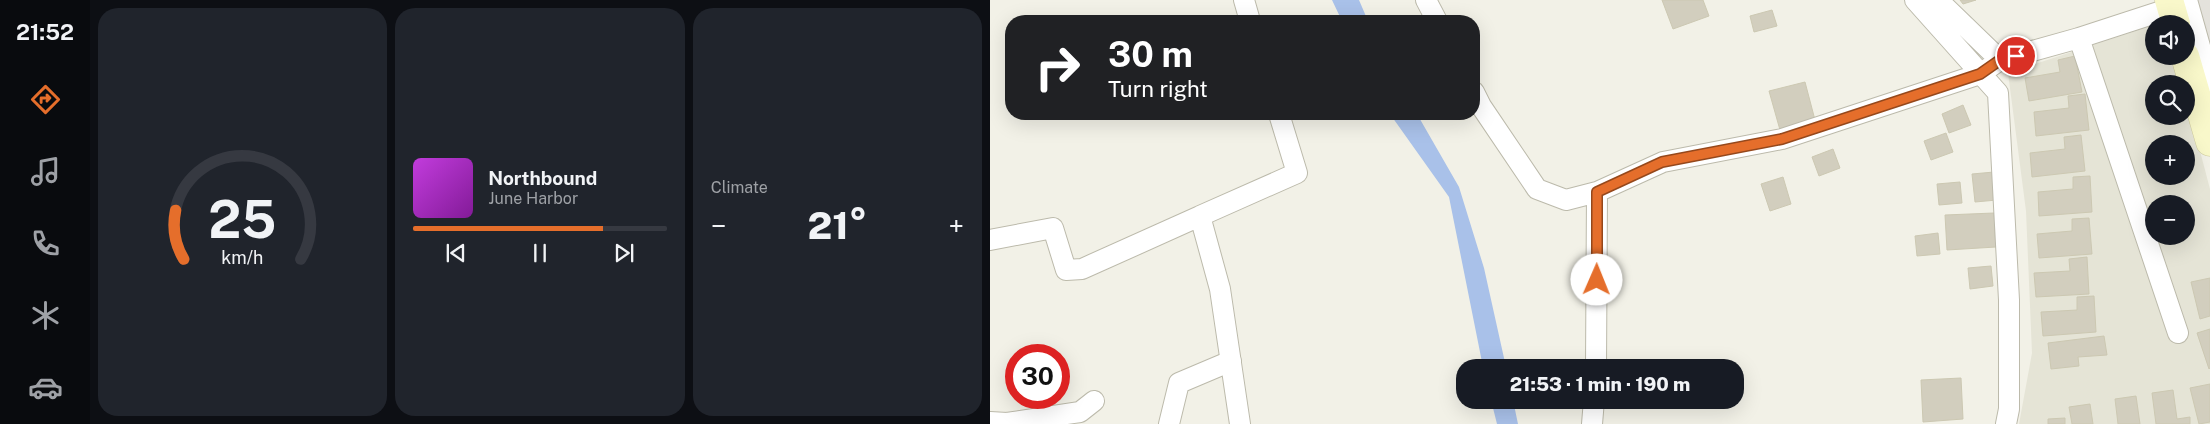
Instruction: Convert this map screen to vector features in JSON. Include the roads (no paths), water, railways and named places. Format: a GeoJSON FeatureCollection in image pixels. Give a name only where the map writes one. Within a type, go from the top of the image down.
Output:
{"type":"FeatureCollection","features":[{"type":"Feature","properties":{"kind":"main road"},"geometry":{"type":"LineString","coordinates":[[2188,65],[2210,142]]}},
{"type":"Feature","properties":{"kind":"street"},"geometry":{"type":"LineString","coordinates":[[1244,0],[1248,15]]}},
{"type":"Feature","properties":{"kind":"street"},"geometry":{"type":"LineString","coordinates":[[1426,0],[1434,15]]}},
{"type":"Feature","properties":{"kind":"street"},"geometry":{"type":"LineString","coordinates":[[1915,0],[1998,93],[2009,300],[2009,409],[2006,424]]}},
{"type":"Feature","properties":{"kind":"street"},"geometry":{"type":"LineString","coordinates":[[1938,0],[2000,60]]}},
{"type":"Feature","properties":{"kind":"street"},"geometry":{"type":"LineString","coordinates":[[1480,104],[1537,189],[1566,200],[1597,192],[1662,162],[1782,139],[1980,74],[2000,60],[2176,8],[2210,82]]}},
{"type":"Feature","properties":{"kind":"street"},"geometry":{"type":"LineString","coordinates":[[2079,38],[2178,333]]}},
{"type":"Feature","properties":{"kind":"street"},"geometry":{"type":"LineString","coordinates":[[990,240],[1053,228],[1066,270],[1082,269],[1297,173],[1280,120]]}},
{"type":"Feature","properties":{"kind":"street"},"geometry":{"type":"LineString","coordinates":[[1596,359],[1597,192]]}},
{"type":"Feature","properties":{"kind":"street"},"geometry":{"type":"LineString","coordinates":[[1200,216],[1220,289],[1240,424]]}},
{"type":"Feature","properties":{"kind":"street"},"geometry":{"type":"LineString","coordinates":[[1168,424],[1179,383],[1231,362]]}},
{"type":"Feature","properties":{"kind":"street"},"geometry":{"type":"LineString","coordinates":[[990,422],[1007,423],[1080,412],[1094,400]]}},
{"type":"Feature","properties":{"kind":"street"},"geometry":{"type":"LineString","coordinates":[[1592,424],[1593,409]]}},
{"type":"Feature","properties":{"kind":"water"},"geometry":{"type":"Polygon","coordinates":[[[1332,0],[1359,0],[1365,15],[1339,15],[1332,0]]]}},
{"type":"Feature","properties":{"kind":"water"},"geometry":{"type":"Polygon","coordinates":[[[1394,120],[1420,120],[1459,187],[1484,268],[1504,359],[1481,359],[1449,197],[1394,120]]]}},
{"type":"Feature","properties":{"kind":"water"},"geometry":{"type":"Polygon","coordinates":[[[1493,409],[1515,409],[1518,424],[1497,424],[1493,409]]]}}]}
